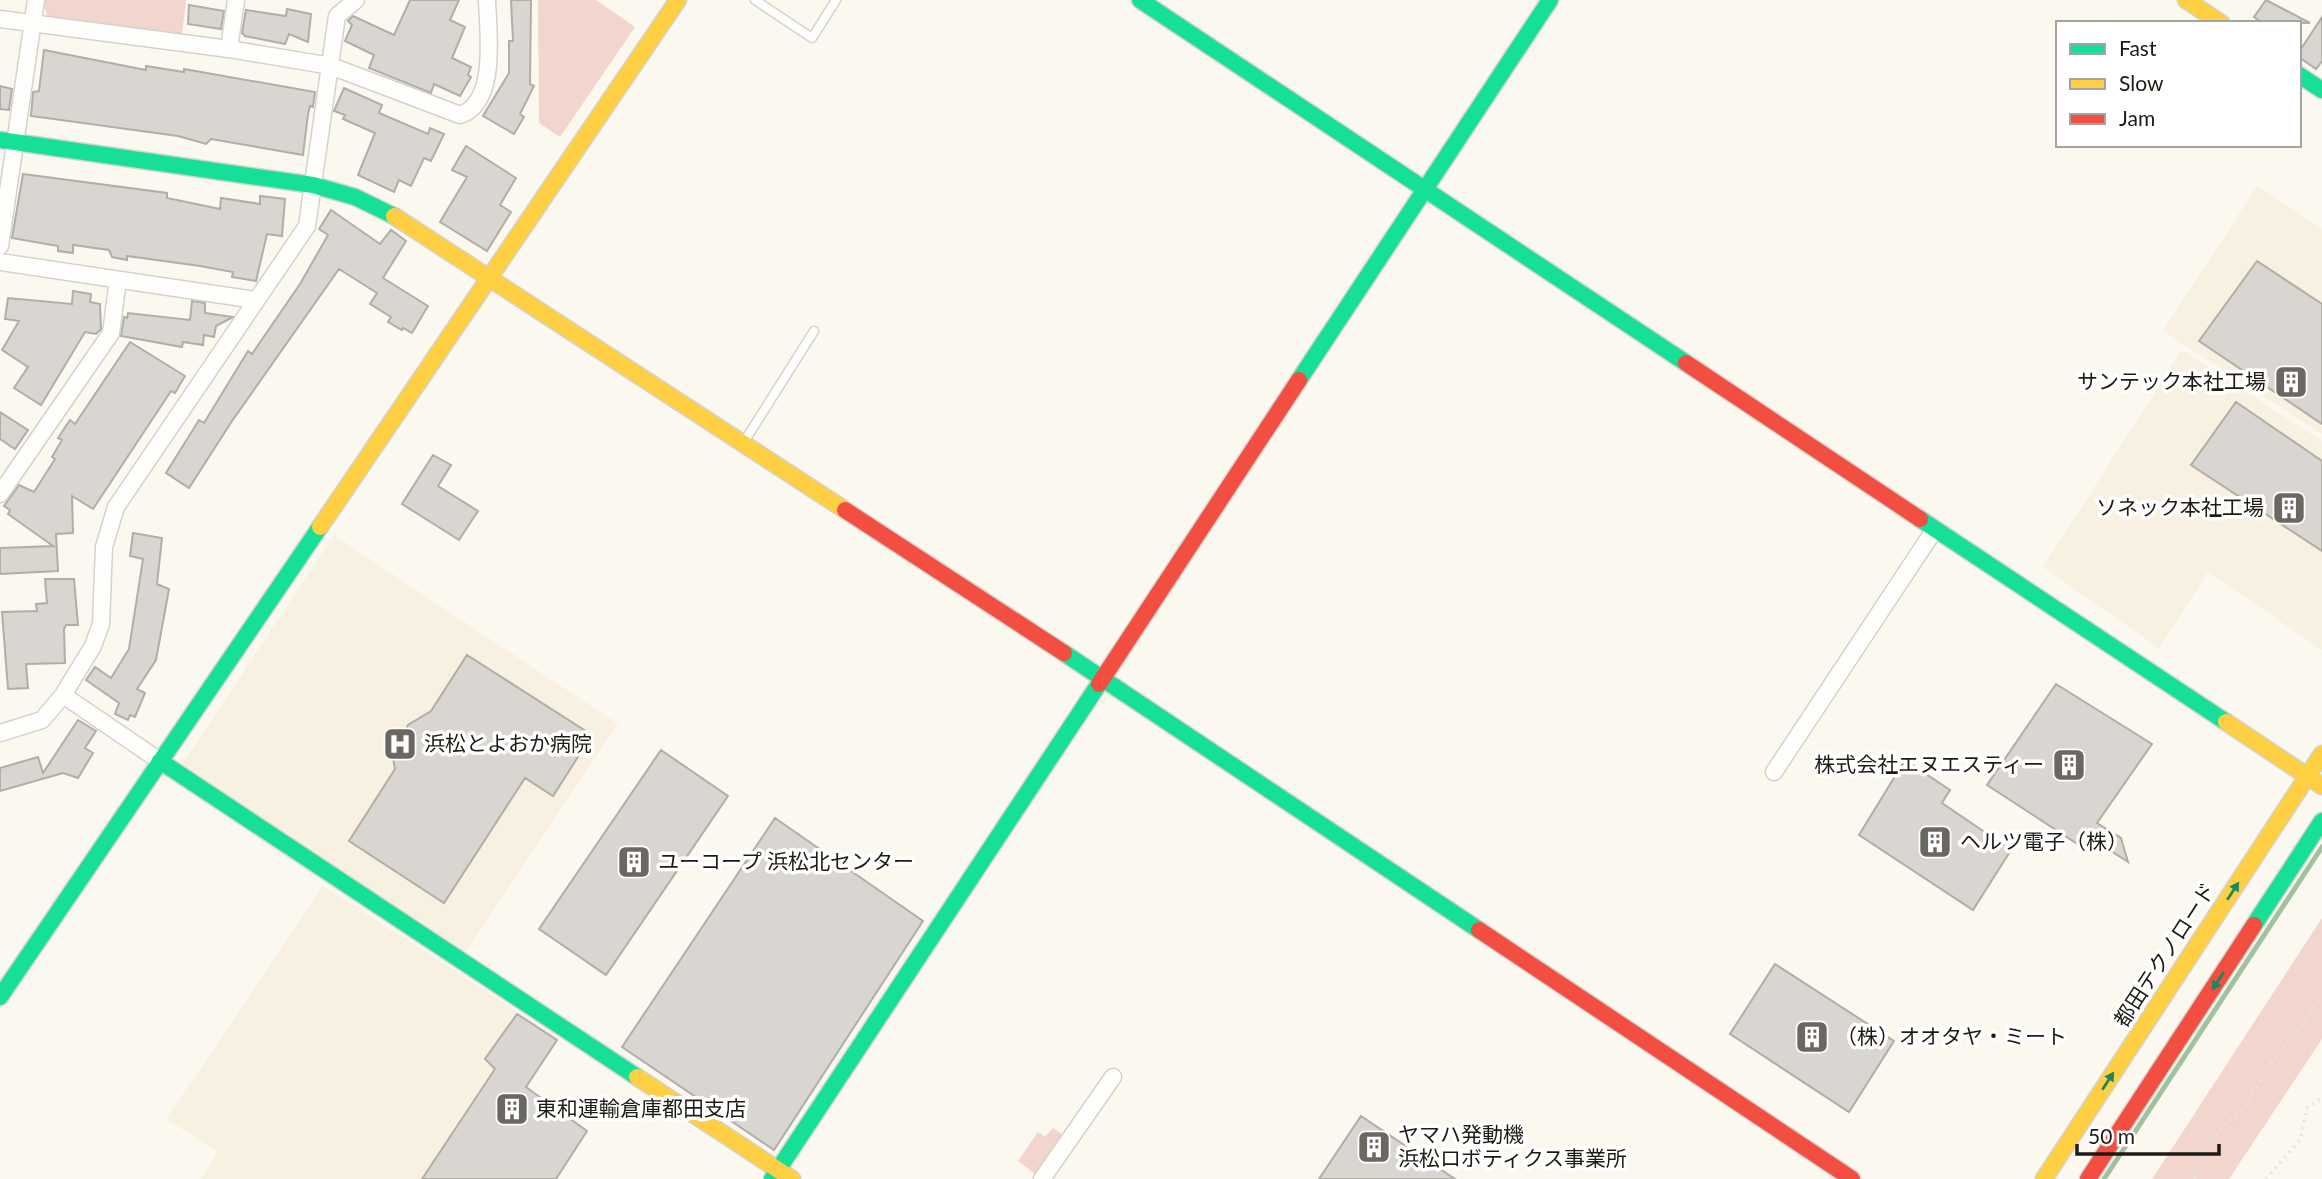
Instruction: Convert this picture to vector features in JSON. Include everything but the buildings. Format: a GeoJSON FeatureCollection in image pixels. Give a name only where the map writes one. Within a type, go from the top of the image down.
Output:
{"type":"FeatureCollection","features":[{"type":"Feature","properties":{"kind":"street"},"geometry":{"type":"LineString","coordinates":[[0,246],[7,141],[36,0]]}},
{"type":"Feature","properties":{"kind":"street"},"geometry":{"type":"LineString","coordinates":[[229,49],[236,0]]}},
{"type":"Feature","properties":{"kind":"street"},"geometry":{"type":"LineString","coordinates":[[0,733],[42,720],[62,695],[93,646],[101,624],[104,547],[116,507],[307,226],[337,16],[356,0]]}},
{"type":"Feature","properties":{"kind":"street"},"geometry":{"type":"LineString","coordinates":[[0,19],[229,49],[331,66],[454,114],[466,113],[488,79],[487,0]]}},
{"type":"Feature","properties":{"kind":"street"},"geometry":{"type":"LineString","coordinates":[[0,998],[678,0]]}},
{"type":"Feature","properties":{"kind":"street"},"geometry":{"type":"LineString","coordinates":[[1140,0],[2322,786]]}},
{"type":"Feature","properties":{"kind":"street"},"geometry":{"type":"LineString","coordinates":[[62,695],[781,1176],[1102,678],[1550,0]]}},
{"type":"Feature","properties":{"kind":"street"},"geometry":{"type":"LineString","coordinates":[[2186,0],[2218,21]]}},
{"type":"Feature","properties":{"kind":"street"},"geometry":{"type":"LineString","coordinates":[[2301,76],[2322,90]]}},
{"type":"Feature","properties":{"kind":"street"},"geometry":{"type":"LineString","coordinates":[[7,141],[313,186],[355,197],[391,215],[1102,678],[1852,1179]]}},
{"type":"Feature","properties":{"kind":"street"},"geometry":{"type":"LineString","coordinates":[[0,262],[256,300]]}},
{"type":"Feature","properties":{"kind":"street"},"geometry":{"type":"LineString","coordinates":[[0,494],[111,333],[118,279]]}},
{"type":"Feature","properties":{"kind":"street"},"geometry":{"type":"LineString","coordinates":[[1774,772],[1935,529]]}},
{"type":"Feature","properties":{"kind":"street","name":"都田テクノロード"},"geometry":{"type":"LineString","coordinates":[[2044,1179],[2322,754]]}},
{"type":"Feature","properties":{"kind":"street"},"geometry":{"type":"LineString","coordinates":[[2088,1179],[2322,821]]}},
{"type":"Feature","properties":{"kind":"street"},"geometry":{"type":"LineString","coordinates":[[1042,1179],[1113,1077]]}},
{"type":"Feature","properties":{"kind":"lane"},"geometry":{"type":"LineString","coordinates":[[755,0],[812,38],[836,0]]}},
{"type":"Feature","properties":{"kind":"lane"},"geometry":{"type":"LineString","coordinates":[[743,444],[814,331]]}},
{"type":"Feature","properties":{"kind":"path"},"geometry":{"type":"LineString","coordinates":[[2194,1179],[2211,1140],[2247,1102],[2270,1064],[2322,999]]}},
{"type":"Feature","properties":{"kind":"path"},"geometry":{"type":"LineString","coordinates":[[2266,1179],[2300,1140],[2307,1108],[2322,1098]]}},
{"type":"Feature","properties":{"kind":"shaded area"},"geometry":{"type":"Polygon","coordinates":[[[42,0],[186,0],[182,35],[48,18],[42,0]]]}},
{"type":"Feature","properties":{"kind":"shaded area"},"geometry":{"type":"Polygon","coordinates":[[[538,0],[596,0],[635,27],[560,137],[539,123],[538,0]]]}},
{"type":"Feature","properties":{"kind":"shaded area"},"geometry":{"type":"Polygon","coordinates":[[[2257,186],[2322,229],[2322,434],[2163,331],[2257,186]]]}},
{"type":"Feature","properties":{"kind":"shaded area"},"geometry":{"type":"Polygon","coordinates":[[[2182,350],[2322,441],[2322,650],[2208,572],[2159,648],[2043,567],[2182,350]]]}},
{"type":"Feature","properties":{"kind":"shaded area","name":"浜松とよおか病院"},"geometry":{"type":"Polygon","coordinates":[[[334,535],[618,724],[466,952],[182,764],[334,535]]]}},
{"type":"Feature","properties":{"kind":"shaded area"},"geometry":{"type":"Polygon","coordinates":[[[323,886],[558,1038],[526,1087],[556,1179],[201,1179],[218,1152],[166,1119],[323,886]]]}},
{"type":"Feature","properties":{"kind":"shaded area"},"geometry":{"type":"Polygon","coordinates":[[[2322,918],[2322,1039],[2229,1179],[2152,1179],[2322,918]]]}},
{"type":"Feature","properties":{"kind":"shaded area"},"geometry":{"type":"Polygon","coordinates":[[[1053,1128],[1066,1137],[1038,1176],[1018,1161],[1038,1132],[1045,1137],[1053,1128]]]}},
{"type":"Feature","properties":{"kind":"waterway"},"geometry":{"type":"LineString","coordinates":[[2104,1179],[2322,847]]}},
{"type":"Feature","properties":{"kind":"traffic: fast"},"geometry":{"type":"LineString","coordinates":[[1140,0],[1686,363]]}},
{"type":"Feature","properties":{"kind":"traffic: fast"},"geometry":{"type":"LineString","coordinates":[[1299,380],[1550,0]]}},
{"type":"Feature","properties":{"kind":"traffic: fast"},"geometry":{"type":"LineString","coordinates":[[2301,76],[2322,90]]}},
{"type":"Feature","properties":{"kind":"traffic: fast"},"geometry":{"type":"LineString","coordinates":[[0,140],[313,185],[355,197],[394,216]]}},
{"type":"Feature","properties":{"kind":"traffic: fast"},"geometry":{"type":"LineString","coordinates":[[1920,519],[2226,722]]}},
{"type":"Feature","properties":{"kind":"traffic: fast"},"geometry":{"type":"LineString","coordinates":[[0,997],[320,527]]}},
{"type":"Feature","properties":{"kind":"traffic: fast"},"geometry":{"type":"LineString","coordinates":[[1064,653],[1479,930]]}},
{"type":"Feature","properties":{"kind":"traffic: fast"},"geometry":{"type":"LineString","coordinates":[[772,1179],[1099,684]]}},
{"type":"Feature","properties":{"kind":"traffic: fast"},"geometry":{"type":"LineString","coordinates":[[160,761],[637,1077]]}},
{"type":"Feature","properties":{"kind":"traffic: fast"},"geometry":{"type":"LineString","coordinates":[[2254,925],[2322,821]]}},
{"type":"Feature","properties":{"kind":"traffic: slow"},"geometry":{"type":"LineString","coordinates":[[320,527],[678,0]]}},
{"type":"Feature","properties":{"kind":"traffic: slow"},"geometry":{"type":"LineString","coordinates":[[2186,0],[2218,21]]}},
{"type":"Feature","properties":{"kind":"traffic: slow"},"geometry":{"type":"LineString","coordinates":[[394,216],[845,510]]}},
{"type":"Feature","properties":{"kind":"traffic: slow"},"geometry":{"type":"LineString","coordinates":[[2226,722],[2322,786]]}},
{"type":"Feature","properties":{"kind":"traffic: slow"},"geometry":{"type":"LineString","coordinates":[[2044,1179],[2322,754]]}},
{"type":"Feature","properties":{"kind":"traffic: slow"},"geometry":{"type":"LineString","coordinates":[[637,1077],[792,1179]]}},
{"type":"Feature","properties":{"kind":"traffic: jam"},"geometry":{"type":"LineString","coordinates":[[1686,363],[1920,519]]}},
{"type":"Feature","properties":{"kind":"traffic: jam"},"geometry":{"type":"LineString","coordinates":[[1099,684],[1299,380]]}},
{"type":"Feature","properties":{"kind":"traffic: jam"},"geometry":{"type":"LineString","coordinates":[[845,510],[1064,653]]}},
{"type":"Feature","properties":{"kind":"traffic: jam"},"geometry":{"type":"LineString","coordinates":[[2088,1179],[2254,925]]}},
{"type":"Feature","properties":{"kind":"traffic: jam"},"geometry":{"type":"LineString","coordinates":[[1479,930],[1852,1179]]}},
{"type":"Feature","properties":{"kind":"place","name":"サンテック本社工場"},"geometry":{"type":"Point","coordinates":[2291,382]}},
{"type":"Feature","properties":{"kind":"place","name":"ソネック本社工場"},"geometry":{"type":"Point","coordinates":[2289,508]}},
{"type":"Feature","properties":{"kind":"place","name":"浜松とよおか病院"},"geometry":{"type":"Point","coordinates":[400,744]}},
{"type":"Feature","properties":{"kind":"place","name":"株式会社エヌエスティー"},"geometry":{"type":"Point","coordinates":[2069,765]}},
{"type":"Feature","properties":{"kind":"place","name":"ヘルツ電子（株）"},"geometry":{"type":"Point","coordinates":[1935,842]}},
{"type":"Feature","properties":{"kind":"place","name":"ユーコープ 浜松北センター"},"geometry":{"type":"Point","coordinates":[634,862]}},
{"type":"Feature","properties":{"kind":"place","name":"（株）オオタヤ・ミート"},"geometry":{"type":"Point","coordinates":[1812,1037]}},
{"type":"Feature","properties":{"kind":"place","name":"東和運輸倉庫都田支店"},"geometry":{"type":"Point","coordinates":[512,1109]}},
{"type":"Feature","properties":{"kind":"place","name":"ヤマハ発動機 浜松ロボティクス事業所"},"geometry":{"type":"Point","coordinates":[1374,1147]}}]}
